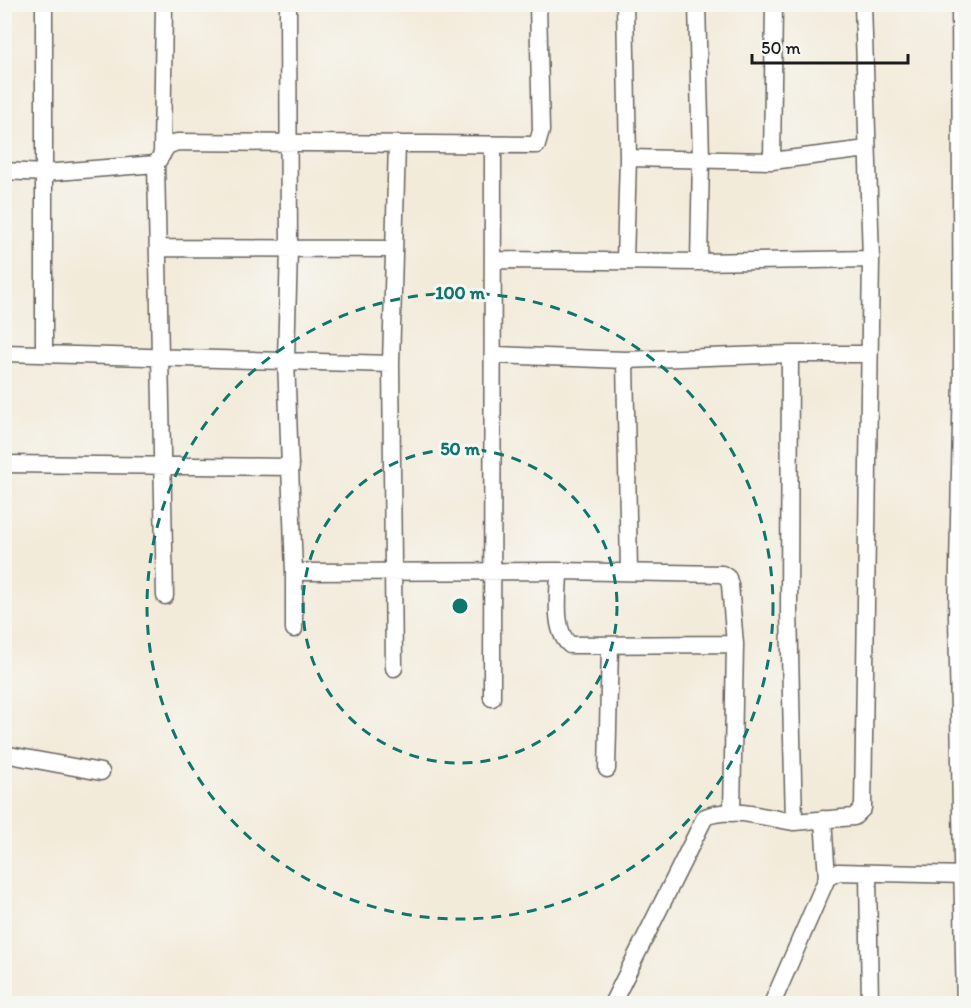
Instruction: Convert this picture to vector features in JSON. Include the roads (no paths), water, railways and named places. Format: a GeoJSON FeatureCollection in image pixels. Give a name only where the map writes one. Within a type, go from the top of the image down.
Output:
{"type":"FeatureCollection","features":[{"type":"Feature","properties":{"kind":"street"},"geometry":{"type":"LineString","coordinates":[[44,4],[44,353]]}},
{"type":"Feature","properties":{"kind":"street"},"geometry":{"type":"LineString","coordinates":[[164,4],[159,160],[159,248],[165,596]]}},
{"type":"Feature","properties":{"kind":"street"},"geometry":{"type":"LineString","coordinates":[[288,4],[289,249],[286,360],[291,467],[294,629]]}},
{"type":"Feature","properties":{"kind":"street"},"geometry":{"type":"LineString","coordinates":[[159,160],[168,146],[177,142],[289,141],[493,147],[537,146],[540,141],[538,4]]}},
{"type":"Feature","properties":{"kind":"street"},"geometry":{"type":"LineString","coordinates":[[625,4],[628,158],[625,260]]}},
{"type":"Feature","properties":{"kind":"street"},"geometry":{"type":"LineString","coordinates":[[697,4],[701,158],[699,262]]}},
{"type":"Feature","properties":{"kind":"street"},"geometry":{"type":"LineString","coordinates":[[772,161],[774,4]]}},
{"type":"Feature","properties":{"kind":"street"},"geometry":{"type":"LineString","coordinates":[[612,1004],[705,817],[716,813],[732,813],[794,822],[854,816],[861,813],[863,808],[871,259],[863,4]]}},
{"type":"Feature","properties":{"kind":"street"},"geometry":{"type":"LineString","coordinates":[[960,4],[964,375],[957,616],[965,875],[965,1004]]}},
{"type":"Feature","properties":{"kind":"street"},"geometry":{"type":"LineString","coordinates":[[394,668],[392,364],[397,143]]}},
{"type":"Feature","properties":{"kind":"street"},"geometry":{"type":"LineString","coordinates":[[492,698],[491,572],[495,260],[493,147]]}},
{"type":"Feature","properties":{"kind":"street"},"geometry":{"type":"LineString","coordinates":[[628,158],[772,161],[867,149]]}},
{"type":"Feature","properties":{"kind":"street"},"geometry":{"type":"LineString","coordinates":[[4,171],[44,173],[159,160]]}},
{"type":"Feature","properties":{"kind":"street"},"geometry":{"type":"LineString","coordinates":[[159,248],[394,249]]}},
{"type":"Feature","properties":{"kind":"street"},"geometry":{"type":"LineString","coordinates":[[495,260],[699,262],[871,259]]}},
{"type":"Feature","properties":{"kind":"street"},"geometry":{"type":"LineString","coordinates":[[4,353],[392,364]]}},
{"type":"Feature","properties":{"kind":"street"},"geometry":{"type":"LineString","coordinates":[[494,355],[625,360],[790,354],[868,354]]}},
{"type":"Feature","properties":{"kind":"street"},"geometry":{"type":"LineString","coordinates":[[790,354],[789,610],[794,822]]}},
{"type":"Feature","properties":{"kind":"street"},"geometry":{"type":"LineString","coordinates":[[625,360],[629,571]]}},
{"type":"Feature","properties":{"kind":"street"},"geometry":{"type":"LineString","coordinates":[[4,464],[291,467]]}},
{"type":"Feature","properties":{"kind":"street"},"geometry":{"type":"LineString","coordinates":[[559,571],[562,638],[570,645],[610,647],[735,644]]}},
{"type":"Feature","properties":{"kind":"street"},"geometry":{"type":"LineString","coordinates":[[294,572],[629,571],[722,574],[728,578],[730,585],[735,644],[732,813]]}},
{"type":"Feature","properties":{"kind":"street"},"geometry":{"type":"LineString","coordinates":[[607,768],[610,647]]}},
{"type":"Feature","properties":{"kind":"street"},"geometry":{"type":"LineString","coordinates":[[4,754],[101,772]]}},
{"type":"Feature","properties":{"kind":"street"},"geometry":{"type":"LineString","coordinates":[[771,1004],[827,878],[823,819]]}},
{"type":"Feature","properties":{"kind":"street"},"geometry":{"type":"LineString","coordinates":[[827,878],[838,872],[965,875]]}},
{"type":"Feature","properties":{"kind":"street"},"geometry":{"type":"LineString","coordinates":[[868,874],[870,1004]]}}]}
